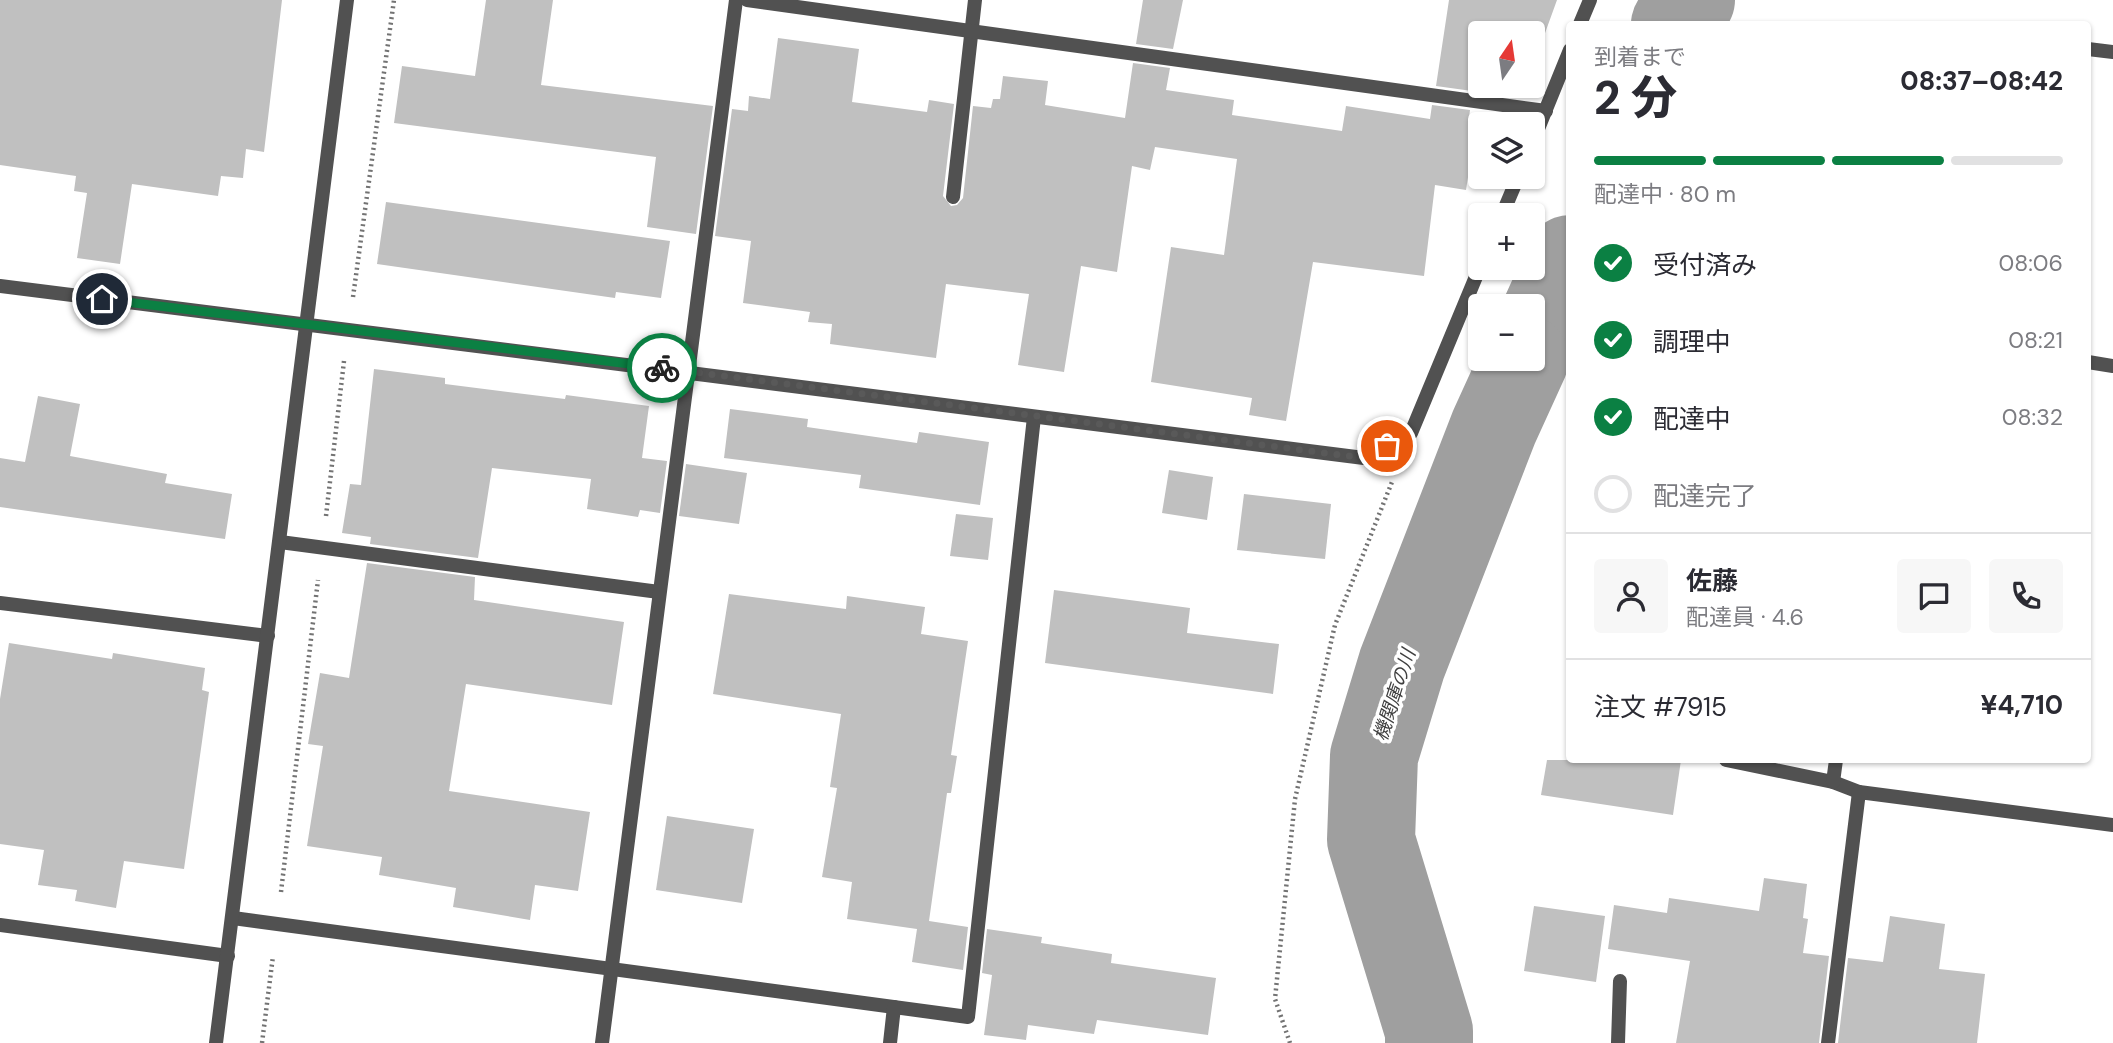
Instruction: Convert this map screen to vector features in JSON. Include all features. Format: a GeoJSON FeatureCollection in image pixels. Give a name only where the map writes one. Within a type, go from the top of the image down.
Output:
{"type":"FeatureCollection","features":[{"type":"Feature","properties":{"kind":"street"},"geometry":{"type":"LineString","coordinates":[[216,1043],[347,0]]}},
{"type":"Feature","properties":{"kind":"street"},"geometry":{"type":"LineString","coordinates":[[602,1043],[736,0]]}},
{"type":"Feature","properties":{"kind":"street"},"geometry":{"type":"LineString","coordinates":[[747,0],[1546,111],[1566,60]]}},
{"type":"Feature","properties":{"kind":"street"},"geometry":{"type":"LineString","coordinates":[[953,197],[975,0]]}},
{"type":"Feature","properties":{"kind":"street"},"geometry":{"type":"LineString","coordinates":[[1581,21],[1590,0]]}},
{"type":"Feature","properties":{"kind":"street"},"geometry":{"type":"LineString","coordinates":[[2091,49],[2113,52]]}},
{"type":"Feature","properties":{"kind":"street"},"geometry":{"type":"LineString","coordinates":[[0,286],[1364,458],[1411,433],[1475,280]]}},
{"type":"Feature","properties":{"kind":"street"},"geometry":{"type":"LineString","coordinates":[[2091,362],[2113,366]]}},
{"type":"Feature","properties":{"kind":"street"},"geometry":{"type":"LineString","coordinates":[[233,918],[968,1017],[1034,417]]}},
{"type":"Feature","properties":{"kind":"street"},"geometry":{"type":"LineString","coordinates":[[279,542],[659,592]]}},
{"type":"Feature","properties":{"kind":"street"},"geometry":{"type":"LineString","coordinates":[[0,603],[268,636]]}},
{"type":"Feature","properties":{"kind":"street"},"geometry":{"type":"LineString","coordinates":[[1741,763],[1833,782],[1859,792],[2113,825]]}},
{"type":"Feature","properties":{"kind":"street"},"geometry":{"type":"LineString","coordinates":[[1833,782],[1836,763]]}},
{"type":"Feature","properties":{"kind":"street"},"geometry":{"type":"LineString","coordinates":[[1829,1043],[1859,792]]}},
{"type":"Feature","properties":{"kind":"street"},"geometry":{"type":"LineString","coordinates":[[0,925],[228,956]]}},
{"type":"Feature","properties":{"kind":"street"},"geometry":{"type":"LineString","coordinates":[[1618,1043],[1620,981]]}},
{"type":"Feature","properties":{"kind":"street"},"geometry":{"type":"LineString","coordinates":[[890,1043],[894,1007]]}},
{"type":"Feature","properties":{"kind":"path"},"geometry":{"type":"LineString","coordinates":[[1290,1043],[1275,999],[1295,799],[1335,625],[1411,433]]}},
{"type":"Feature","properties":{"kind":"building"},"geometry":{"type":"Polygon","coordinates":[[[0,0],[282,0],[264,152],[246,149],[243,178],[221,176],[218,196],[132,184],[120,264],[77,258],[87,193],[74,191],[76,176],[0,165],[0,0]]]}},
{"type":"Feature","properties":{"kind":"building"},"geometry":{"type":"Polygon","coordinates":[[[486,0],[553,0],[541,85],[713,106],[696,234],[647,227],[656,157],[394,123],[402,66],[475,76],[486,0]]]}},
{"type":"Feature","properties":{"kind":"building"},"geometry":{"type":"Polygon","coordinates":[[[1143,0],[1183,0],[1173,49],[1136,44],[1143,0]]]}},
{"type":"Feature","properties":{"kind":"building"},"geometry":{"type":"Polygon","coordinates":[[[1449,0],[1557,0],[1545,33],[1545,21],[1468,21],[1468,90],[1436,86],[1449,0]]]}},
{"type":"Feature","properties":{"kind":"building"},"geometry":{"type":"Polygon","coordinates":[[[778,38],[859,49],[852,102],[927,112],[929,100],[954,104],[943,196],[951,206],[957,205],[963,198],[973,106],[991,108],[993,99],[1000,99],[1003,76],[1048,81],[1045,105],[1125,118],[1133,63],[1170,68],[1166,90],[1234,100],[1232,115],[1342,131],[1346,106],[1430,119],[1432,105],[1470,110],[1468,177],[1466,190],[1435,185],[1424,276],[1313,262],[1286,421],[1249,415],[1252,398],[1151,382],[1171,247],[1224,255],[1237,159],[1155,147],[1150,170],[1132,166],[1117,272],[1081,266],[1064,372],[1018,365],[1029,294],[946,284],[936,358],[830,344],[832,324],[808,322],[810,312],[743,303],[751,241],[715,236],[732,109],[748,111],[749,96],[770,99],[778,38]]]}},
{"type":"Feature","properties":{"kind":"building"},"geometry":{"type":"Polygon","coordinates":[[[386,202],[670,241],[661,298],[616,292],[615,298],[377,264],[386,202]]]}},
{"type":"Feature","properties":{"kind":"building"},"geometry":{"type":"Polygon","coordinates":[[[374,369],[445,378],[445,384],[649,406],[642,458],[667,461],[660,513],[640,510],[638,517],[587,509],[591,479],[492,468],[478,558],[370,544],[371,537],[342,533],[350,484],[361,485],[374,369]]]}},
{"type":"Feature","properties":{"kind":"building"},"geometry":{"type":"Polygon","coordinates":[[[38,396],[80,404],[70,456],[167,474],[165,483],[232,494],[225,539],[0,507],[0,458],[25,462],[38,396]]]}},
{"type":"Feature","properties":{"kind":"building"},"geometry":{"type":"Polygon","coordinates":[[[730,409],[808,419],[807,427],[917,443],[919,432],[989,442],[980,505],[859,488],[861,475],[724,458],[730,409]]]}},
{"type":"Feature","properties":{"kind":"building"},"geometry":{"type":"Polygon","coordinates":[[[686,464],[747,473],[739,524],[679,516],[686,464]]]}},
{"type":"Feature","properties":{"kind":"building"},"geometry":{"type":"Polygon","coordinates":[[[1169,470],[1213,477],[1207,520],[1162,513],[1169,470]]]}},
{"type":"Feature","properties":{"kind":"building"},"geometry":{"type":"Polygon","coordinates":[[[1244,494],[1331,504],[1325,559],[1237,550],[1244,494]]]}},
{"type":"Feature","properties":{"kind":"building"},"geometry":{"type":"Polygon","coordinates":[[[956,514],[993,518],[988,560],[950,556],[956,514]]]}},
{"type":"Feature","properties":{"kind":"building"},"geometry":{"type":"Polygon","coordinates":[[[367,563],[475,577],[474,600],[624,622],[612,705],[466,684],[449,791],[590,812],[578,891],[535,885],[530,920],[453,907],[456,888],[379,875],[382,857],[307,846],[323,746],[308,744],[320,673],[349,678],[367,563]]]}},
{"type":"Feature","properties":{"kind":"building"},"geometry":{"type":"Polygon","coordinates":[[[1054,590],[1190,608],[1187,633],[1279,644],[1273,694],[1045,663],[1054,590]]]}},
{"type":"Feature","properties":{"kind":"building"},"geometry":{"type":"Polygon","coordinates":[[[729,594],[846,609],[847,596],[925,607],[921,634],[968,641],[951,755],[957,756],[951,793],[947,793],[929,921],[968,927],[963,970],[912,962],[917,929],[847,919],[852,882],[822,877],[837,788],[830,787],[841,714],[713,694],[729,594]]]}},
{"type":"Feature","properties":{"kind":"building"},"geometry":{"type":"Polygon","coordinates":[[[9,643],[112,659],[113,653],[205,668],[202,690],[209,692],[184,869],[124,861],[116,908],[75,901],[77,890],[38,885],[44,850],[0,844],[0,699],[9,643]]]}},
{"type":"Feature","properties":{"kind":"building"},"geometry":{"type":"Polygon","coordinates":[[[1547,760],[1566,760],[1566,763],[1681,763],[1673,815],[1541,795],[1547,760]]]}},
{"type":"Feature","properties":{"kind":"building"},"geometry":{"type":"Polygon","coordinates":[[[667,816],[754,829],[742,903],[656,890],[667,816]]]}},
{"type":"Feature","properties":{"kind":"building"},"geometry":{"type":"Polygon","coordinates":[[[1764,878],[1807,884],[1803,918],[1808,919],[1803,953],[1829,956],[1819,1043],[1676,1043],[1690,961],[1608,949],[1614,905],[1667,913],[1669,898],[1759,911],[1764,878]]]}},
{"type":"Feature","properties":{"kind":"building"},"geometry":{"type":"Polygon","coordinates":[[[1534,906],[1605,916],[1596,982],[1524,971],[1534,906]]]}},
{"type":"Feature","properties":{"kind":"building"},"geometry":{"type":"Polygon","coordinates":[[[1890,916],[1945,924],[1939,969],[1985,974],[1977,1043],[1838,1043],[1848,958],[1883,962],[1890,916]]]}},
{"type":"Feature","properties":{"kind":"building"},"geometry":{"type":"Polygon","coordinates":[[[987,929],[1042,937],[1041,943],[1112,954],[1111,963],[1216,978],[1208,1035],[1097,1020],[1094,1034],[1028,1025],[1026,1040],[984,1035],[992,975],[982,973],[987,929]]]}},
{"type":"Feature","properties":{"kind":"waterway","name":"機関庫の川"},"geometry":{"type":"LineString","coordinates":[[1677,21],[1691,0]]}},
{"type":"Feature","properties":{"kind":"waterway","name":"機関庫の川"},"geometry":{"type":"LineString","coordinates":[[1545,314],[1566,268]]}},
{"type":"Feature","properties":{"kind":"waterway","name":"機関庫の川"},"geometry":{"type":"LineString","coordinates":[[1429,1043],[1429,1031],[1371,840],[1374,756],[1402,664],[1494,427],[1520,371]]}},
{"type":"Feature","properties":{"kind":"way so far"},"geometry":{"type":"LineString","coordinates":[[662,368],[1364,458],[1387,446]]}},
{"type":"Feature","properties":{"kind":"route"},"geometry":{"type":"LineString","coordinates":[[102,299],[662,368]]}}]}
